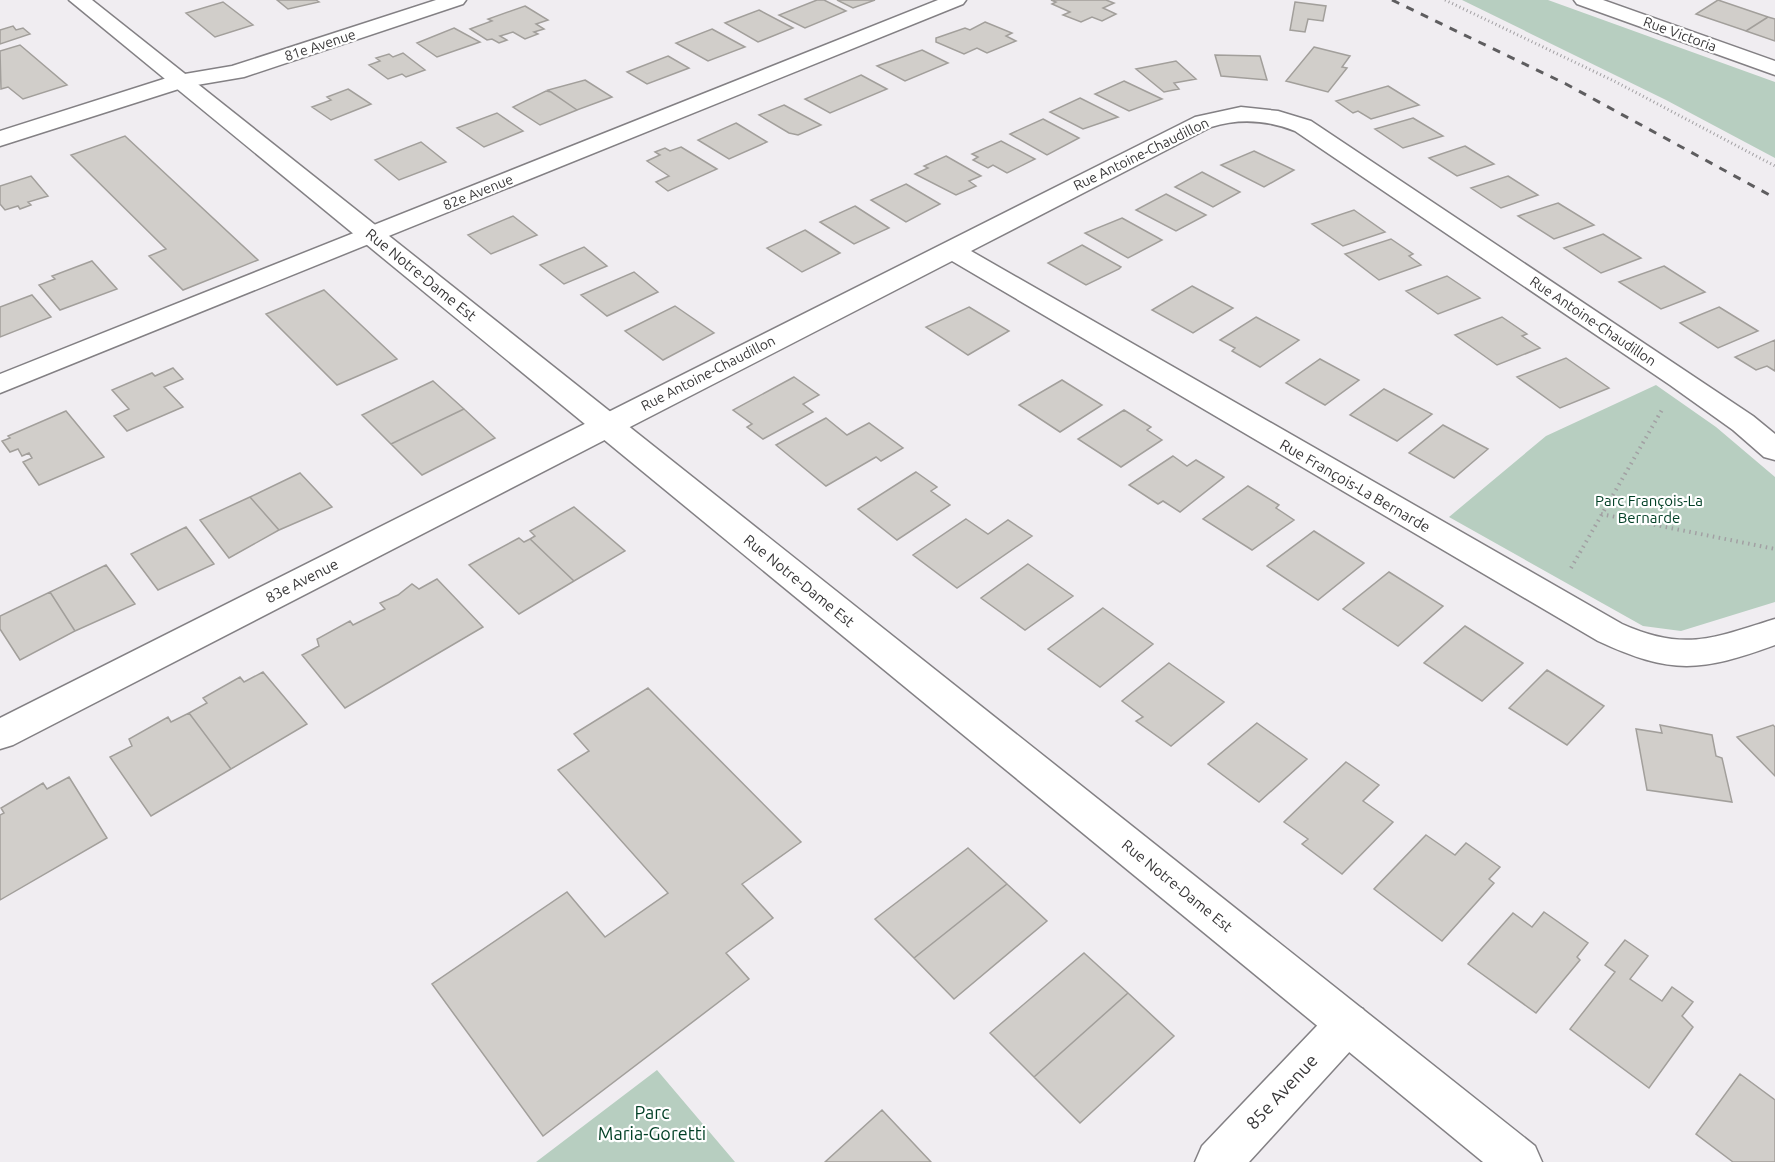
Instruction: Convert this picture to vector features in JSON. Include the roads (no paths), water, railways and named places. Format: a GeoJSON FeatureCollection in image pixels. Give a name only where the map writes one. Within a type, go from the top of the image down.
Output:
{"type":"FeatureCollection","features":[{"type":"Feature","properties":{"kind":"street","name":"Rue Notre-Dame Est"},"geometry":{"type":"LineString","coordinates":[[79,0],[1519,1162]]}},
{"type":"Feature","properties":{"kind":"street","name":"81e Avenue"},"geometry":{"type":"LineString","coordinates":[[181,81],[216,59],[400,0]]}},
{"type":"Feature","properties":{"kind":"street","name":"81e Avenue"},"geometry":{"type":"LineString","coordinates":[[0,139],[181,81],[236,72],[456,0]]}},
{"type":"Feature","properties":{"kind":"street","name":"82e Avenue"},"geometry":{"type":"LineString","coordinates":[[0,384],[956,0]]}},
{"type":"Feature","properties":{"kind":"street","name":"Rue Victoria"},"geometry":{"type":"LineString","coordinates":[[1584,0],[1775,68]]}},
{"type":"Feature","properties":{"kind":"street","name":"Rue Antoine-Chaudillon"},"geometry":{"type":"LineString","coordinates":[[605,425],[1203,122],[1233,114],[1269,115],[1303,126],[1680,379],[1743,423],[1775,450]]}},
{"type":"Feature","properties":{"kind":"street","name":"Rue François-La Bernarde"},"geometry":{"type":"LineString","coordinates":[[952,250],[1553,601],[1633,645],[1659,652],[1684,655],[1715,652],[1775,632]]}},
{"type":"Feature","properties":{"kind":"street","name":"83e Avenue"},"geometry":{"type":"LineString","coordinates":[[0,735],[605,425]]}},
{"type":"Feature","properties":{"kind":"street","name":"85e Avenue"},"geometry":{"type":"LineString","coordinates":[[1218,1162],[1348,1023]]}},
{"type":"Feature","properties":{"kind":"railway"},"geometry":{"type":"LineString","coordinates":[[1392,0],[1566,84],[1775,198]]}},
{"type":"Feature","properties":{"kind":"park label","name":"Parc François-La Bernarde"},"geometry":{"type":"Point","coordinates":[1649,510]}},
{"type":"Feature","properties":{"kind":"park label","name":"Parc Maria-Goretti"},"geometry":{"type":"Point","coordinates":[652,1123]}}]}
